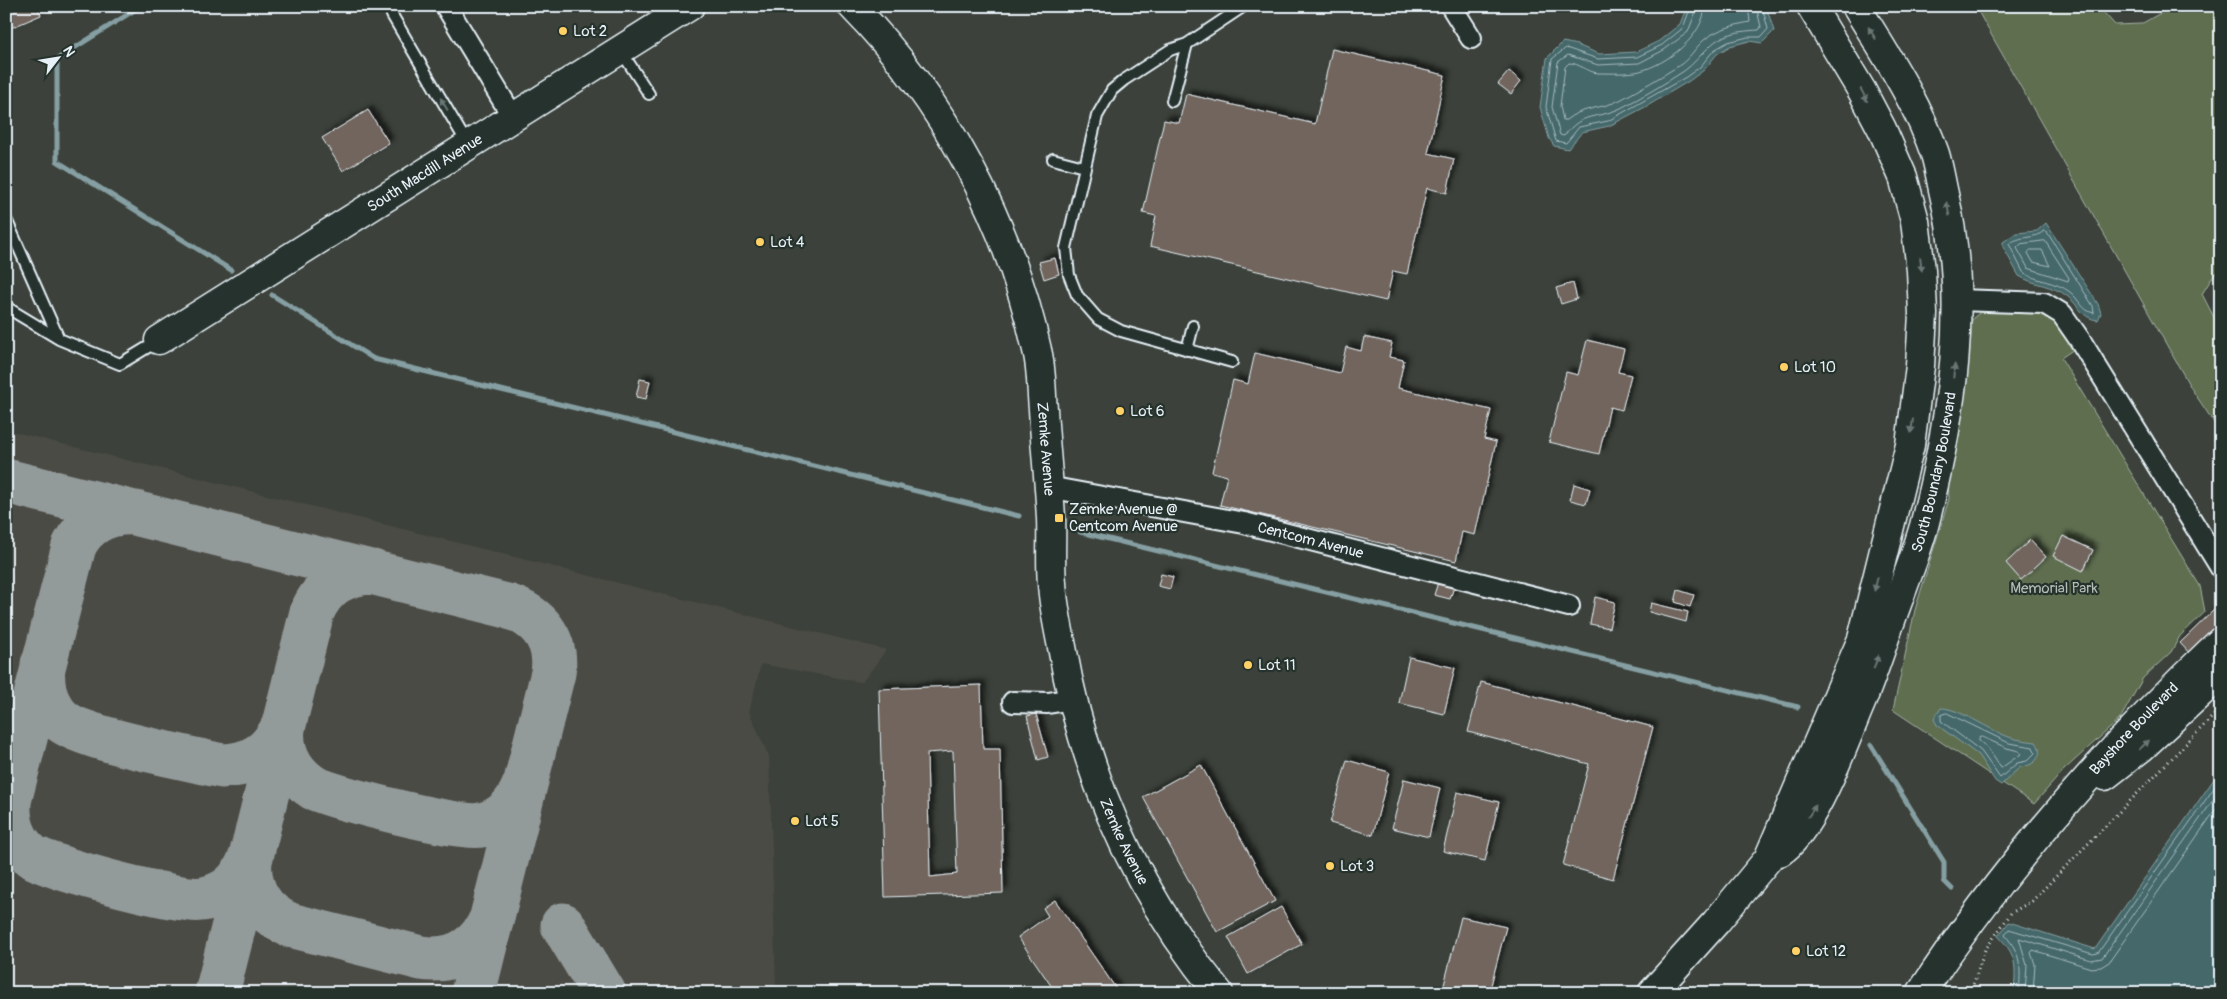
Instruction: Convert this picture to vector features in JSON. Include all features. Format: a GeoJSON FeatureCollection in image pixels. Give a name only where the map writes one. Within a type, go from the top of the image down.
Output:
{"type":"FeatureCollection","features":[{"type":"Feature","properties":{"kind":"street"},"geometry":{"type":"LineString","coordinates":[[446,6],[513,117]]}},
{"type":"Feature","properties":{"kind":"street","name":"South Macdill Avenue"},"geometry":{"type":"LineString","coordinates":[[159,340],[690,6]]}},
{"type":"Feature","properties":{"kind":"street","name":"Zemke Avenue"},"geometry":{"type":"LineString","coordinates":[[852,6],[908,68],[959,146],[1008,251],[1038,352],[1048,486],[1052,584],[1072,699],[1101,794],[1137,872],[1158,910],[1194,963],[1219,993]]}},
{"type":"Feature","properties":{"kind":"street"},"geometry":{"type":"LineString","coordinates":[[1451,6],[1471,38]]}},
{"type":"Feature","properties":{"kind":"street","name":"South Boundary Boulevard"},"geometry":{"type":"LineString","coordinates":[[1652,993],[1716,922],[1768,859],[1862,639],[1910,445],[1920,366],[1923,314],[1922,270],[1915,221],[1903,177],[1882,129],[1840,53],[1811,6]]}},
{"type":"Feature","properties":{"kind":"street","name":"South Boundary Boulevard"},"geometry":{"type":"LineString","coordinates":[[1768,859],[1790,846],[1821,798],[1865,695],[1923,528],[1951,396],[1957,342],[1958,300],[1954,244],[1935,155],[1920,119],[1888,59],[1856,6]]}},
{"type":"Feature","properties":{"kind":"street"},"geometry":{"type":"LineString","coordinates":[[1958,300],[2044,304],[2062,314],[2221,568]]}},
{"type":"Feature","properties":{"kind":"street","name":"Centcom Avenue"},"geometry":{"type":"LineString","coordinates":[[1048,486],[1244,523],[1569,606]]}},
{"type":"Feature","properties":{"kind":"street","name":"Bayshore Boulevard"},"geometry":{"type":"LineString","coordinates":[[1921,993],[2010,869],[2050,818],[2128,731],[2221,641]]}},
{"type":"Feature","properties":{"kind":"street","name":"Bayshore Boulevard"},"geometry":{"type":"LineString","coordinates":[[2050,818],[2141,748],[2221,674]]}},
{"type":"Feature","properties":{"kind":"street"},"geometry":{"type":"LineString","coordinates":[[1013,702],[1048,703],[1072,699]]}},
{"type":"Feature","properties":{"kind":"lane"},"geometry":{"type":"LineString","coordinates":[[390,6],[392,15],[468,146]]}},
{"type":"Feature","properties":{"kind":"lane"},"geometry":{"type":"LineString","coordinates":[[1232,362],[1111,327],[1098,319],[1077,295],[1069,276],[1066,248],[1097,116],[1112,90],[1170,50],[1187,44],[1244,6]]}},
{"type":"Feature","properties":{"kind":"lane"},"geometry":{"type":"LineString","coordinates":[[1172,101],[1187,44]]}},
{"type":"Feature","properties":{"kind":"lane"},"geometry":{"type":"LineString","coordinates":[[620,50],[649,94]]}},
{"type":"Feature","properties":{"kind":"lane"},"geometry":{"type":"LineString","coordinates":[[1053,158],[1084,167]]}},
{"type":"Feature","properties":{"kind":"lane"},"geometry":{"type":"LineString","coordinates":[[6,220],[59,339]]}},
{"type":"Feature","properties":{"kind":"lane"},"geometry":{"type":"LineString","coordinates":[[6,307],[59,339],[120,364],[159,340]]}},
{"type":"Feature","properties":{"kind":"lane"},"geometry":{"type":"LineString","coordinates":[[1187,350],[1193,326]]}},
{"type":"Feature","properties":{"kind":"path"},"geometry":{"type":"LineString","coordinates":[[1969,993],[1985,950],[2010,913],[2032,901],[2221,708]]}},
{"type":"Feature","properties":{"kind":"shaded area"},"geometry":{"type":"Polygon","coordinates":[[[6,430],[886,650],[862,682],[761,664],[749,712],[769,757],[776,993],[6,993],[6,430]]]}},
{"type":"Feature","properties":{"kind":"green space"},"geometry":{"type":"Polygon","coordinates":[[[1975,6],[2098,6],[2115,25],[2141,24],[2173,6],[2212,6],[2221,19],[2221,271],[2215,273],[2202,294],[2221,331],[2221,433],[2191,388],[1975,6]]]}},
{"type":"Feature","properties":{"kind":"green space","name":"Memorial Park"},"geometry":{"type":"Polygon","coordinates":[[[1983,310],[2043,312],[2052,317],[2074,349],[2061,358],[2200,586],[2205,612],[2180,636],[2171,652],[2143,678],[2120,719],[2064,770],[2034,804],[1893,710],[1915,610],[1949,499],[1948,477],[1962,403],[1970,325],[1973,318],[1983,310]]]}},
{"type":"Feature","properties":{"kind":"water"},"geometry":{"type":"Polygon","coordinates":[[[1687,6],[1766,6],[1774,31],[1762,43],[1749,41],[1730,46],[1717,54],[1704,70],[1689,81],[1609,126],[1582,132],[1568,149],[1554,146],[1549,138],[1540,107],[1547,58],[1563,42],[1577,45],[1599,54],[1636,52],[1659,41],[1680,24],[1687,6]]]}},
{"type":"Feature","properties":{"kind":"water"},"geometry":{"type":"Polygon","coordinates":[[[2046,223],[2098,304],[2101,313],[2098,320],[2084,314],[2062,292],[2019,276],[2003,247],[2003,242],[2016,233],[2037,231],[2046,223]]]}},
{"type":"Feature","properties":{"kind":"water"},"geometry":{"type":"Polygon","coordinates":[[[1941,708],[1965,715],[2009,737],[2036,742],[2039,747],[2037,759],[2030,764],[2020,767],[2001,785],[1995,781],[1978,755],[1937,725],[1934,719],[1941,708]]]}},
{"type":"Feature","properties":{"kind":"water"},"geometry":{"type":"Polygon","coordinates":[[[2221,769],[2221,993],[2014,993],[2014,961],[2009,949],[1998,936],[2009,922],[2095,949],[2221,769]]]}},
{"type":"Feature","properties":{"kind":"building"},"geometry":{"type":"Polygon","coordinates":[[[6,6],[37,6],[41,15],[6,30],[6,6]]]}},
{"type":"Feature","properties":{"kind":"building"},"geometry":{"type":"Polygon","coordinates":[[[1332,49],[1445,75],[1428,153],[1454,159],[1447,193],[1427,188],[1407,274],[1393,271],[1386,301],[1150,246],[1156,216],[1143,213],[1164,120],[1179,123],[1186,94],[1315,124],[1332,49]]]}},
{"type":"Feature","properties":{"kind":"building"},"geometry":{"type":"Polygon","coordinates":[[[1509,71],[1521,81],[1511,94],[1498,84],[1509,71]]]}},
{"type":"Feature","properties":{"kind":"building"},"geometry":{"type":"Polygon","coordinates":[[[368,110],[389,143],[343,171],[322,138],[368,110]]]}},
{"type":"Feature","properties":{"kind":"building"},"geometry":{"type":"Polygon","coordinates":[[[1055,258],[1059,274],[1044,279],[1039,262],[1055,258]]]}},
{"type":"Feature","properties":{"kind":"building"},"geometry":{"type":"Polygon","coordinates":[[[1573,283],[1577,299],[1561,304],[1556,288],[1573,283]]]}},
{"type":"Feature","properties":{"kind":"building"},"geometry":{"type":"Polygon","coordinates":[[[1364,337],[1392,343],[1389,357],[1404,360],[1398,388],[1491,410],[1484,439],[1496,442],[1475,535],[1462,532],[1456,561],[1220,505],[1227,476],[1212,472],[1233,380],[1248,384],[1255,353],[1340,373],[1346,347],[1361,351],[1364,337]]]}},
{"type":"Feature","properties":{"kind":"building"},"geometry":{"type":"Polygon","coordinates":[[[1587,340],[1624,349],[1618,372],[1631,375],[1622,410],[1610,407],[1599,454],[1549,442],[1566,372],[1578,375],[1587,340]]]}},
{"type":"Feature","properties":{"kind":"building"},"geometry":{"type":"Polygon","coordinates":[[[640,379],[650,381],[646,399],[636,397],[640,379]]]}},
{"type":"Feature","properties":{"kind":"building"},"geometry":{"type":"Polygon","coordinates":[[[1574,484],[1590,489],[1586,504],[1570,500],[1574,484]]]}},
{"type":"Feature","properties":{"kind":"building"},"geometry":{"type":"Polygon","coordinates":[[[2063,536],[2093,550],[2083,571],[2053,556],[2063,536]]]}},
{"type":"Feature","properties":{"kind":"building"},"geometry":{"type":"Polygon","coordinates":[[[2030,540],[2046,557],[2021,580],[2006,563],[2030,540]]]}},
{"type":"Feature","properties":{"kind":"building"},"geometry":{"type":"Polygon","coordinates":[[[1161,574],[1173,577],[1170,589],[1158,586],[1161,574]]]}},
{"type":"Feature","properties":{"kind":"building"},"geometry":{"type":"Polygon","coordinates":[[[1439,579],[1455,584],[1450,599],[1434,595],[1439,579]]]}},
{"type":"Feature","properties":{"kind":"building"},"geometry":{"type":"Polygon","coordinates":[[[1678,590],[1694,595],[1690,607],[1675,602],[1678,590]]]}},
{"type":"Feature","properties":{"kind":"building"},"geometry":{"type":"Polygon","coordinates":[[[1595,597],[1615,602],[1609,628],[1590,624],[1595,597]]]}},
{"type":"Feature","properties":{"kind":"building"},"geometry":{"type":"Polygon","coordinates":[[[1651,603],[1688,612],[1686,622],[1649,612],[1651,603]]]}},
{"type":"Feature","properties":{"kind":"building"},"geometry":{"type":"Polygon","coordinates":[[[2216,608],[2221,613],[2221,662],[2208,673],[2180,643],[2216,608]]]}},
{"type":"Feature","properties":{"kind":"building"},"geometry":{"type":"Polygon","coordinates":[[[1409,657],[1455,668],[1444,714],[1399,703],[1409,657]]]}},
{"type":"Feature","properties":{"kind":"building"},"geometry":{"type":"Polygon","coordinates":[[[1481,682],[1653,727],[1613,879],[1563,865],[1589,764],[1468,732],[1481,682]]]}},
{"type":"Feature","properties":{"kind":"building"},"geometry":{"type":"Polygon","coordinates":[[[981,685],[983,749],[1000,749],[1003,893],[885,897],[879,689],[981,685]],[[953,751],[927,753],[930,877],[957,874],[953,751]]]}},
{"type":"Feature","properties":{"kind":"building"},"geometry":{"type":"Polygon","coordinates":[[[1036,714],[1048,757],[1038,760],[1027,716],[1036,714]]]}},
{"type":"Feature","properties":{"kind":"building"},"geometry":{"type":"Polygon","coordinates":[[[1347,760],[1389,772],[1373,835],[1330,823],[1347,760]]]}},
{"type":"Feature","properties":{"kind":"building"},"geometry":{"type":"Polygon","coordinates":[[[1201,765],[1275,901],[1217,932],[1143,797],[1201,765]]]}},
{"type":"Feature","properties":{"kind":"building"},"geometry":{"type":"Polygon","coordinates":[[[1404,779],[1440,788],[1429,837],[1392,828],[1404,779]]]}},
{"type":"Feature","properties":{"kind":"building"},"geometry":{"type":"Polygon","coordinates":[[[1457,792],[1499,802],[1485,861],[1443,851],[1457,792]]]}},
{"type":"Feature","properties":{"kind":"building"},"geometry":{"type":"Polygon","coordinates":[[[1055,900],[1119,993],[1056,993],[1018,937],[1048,916],[1043,908],[1055,900]]]}},
{"type":"Feature","properties":{"kind":"building"},"geometry":{"type":"Polygon","coordinates":[[[1281,907],[1302,944],[1248,974],[1228,937],[1281,907]]]}},
{"type":"Feature","properties":{"kind":"building"},"geometry":{"type":"Polygon","coordinates":[[[1461,917],[1506,927],[1489,993],[1454,993],[1443,989],[1461,917]]]}},
{"type":"Feature","properties":{"kind":"waterway"},"geometry":{"type":"LineString","coordinates":[[141,6],[57,59],[57,161],[231,270]]}},
{"type":"Feature","properties":{"kind":"waterway"},"geometry":{"type":"LineString","coordinates":[[272,295],[374,359],[1019,516]]}},
{"type":"Feature","properties":{"kind":"waterway"},"geometry":{"type":"LineString","coordinates":[[1080,532],[1798,707]]}},
{"type":"Feature","properties":{"kind":"waterway"},"geometry":{"type":"LineString","coordinates":[[1871,745],[1944,862],[1944,881],[1952,889]]}},
{"type":"Feature","properties":{"kind":"taxiway"},"geometry":{"type":"LineString","coordinates":[[6,481],[507,606],[528,616],[544,630],[552,650],[554,661],[553,673],[473,993]]}},
{"type":"Feature","properties":{"kind":"taxiway"},"geometry":{"type":"LineString","coordinates":[[6,813],[74,546],[85,530],[99,519],[117,514],[136,513]]}},
{"type":"Feature","properties":{"kind":"taxiway"},"geometry":{"type":"LineString","coordinates":[[217,993],[312,612],[322,594],[336,582],[352,575],[373,572]]}},
{"type":"Feature","properties":{"kind":"taxiway"},"geometry":{"type":"LineString","coordinates":[[43,664],[45,695],[51,708],[61,720],[72,727],[112,741],[222,766],[242,763],[259,756],[272,744],[283,727]]}},
{"type":"Feature","properties":{"kind":"taxiway"},"geometry":{"type":"LineString","coordinates":[[283,727],[283,746],[289,762],[299,776],[314,788],[398,812],[449,823],[481,825],[496,820],[508,811],[517,800],[524,786]]}},
{"type":"Feature","properties":{"kind":"taxiway"},"geometry":{"type":"LineString","coordinates":[[9,803],[13,831],[19,843],[29,854],[58,867],[134,888],[178,897],[206,898],[218,895],[230,888],[240,878],[250,859]]}},
{"type":"Feature","properties":{"kind":"taxiway"},"geometry":{"type":"LineString","coordinates":[[250,859],[251,880],[258,899],[272,914],[290,925],[421,958],[433,959],[454,956],[472,946],[486,930],[491,920]]}},
{"type":"Feature","properties":{"kind":"taxiway"},"geometry":{"type":"LineString","coordinates":[[563,925],[604,993]]}},
{"type":"Feature","properties":{"kind":"place","name":"Lot 2"},"geometry":{"type":"Point","coordinates":[563,31]}},
{"type":"Feature","properties":{"kind":"place","name":"Lot 4"},"geometry":{"type":"Point","coordinates":[760,242]}},
{"type":"Feature","properties":{"kind":"place","name":"Lot 10"},"geometry":{"type":"Point","coordinates":[1784,367]}},
{"type":"Feature","properties":{"kind":"place","name":"Lot 6"},"geometry":{"type":"Point","coordinates":[1120,411]}},
{"type":"Feature","properties":{"kind":"place","name":"Zemke Avenue @ Centcom Avenue"},"geometry":{"type":"Point","coordinates":[1059,518]}},
{"type":"Feature","properties":{"kind":"place","name":"Lot 11"},"geometry":{"type":"Point","coordinates":[1248,665]}},
{"type":"Feature","properties":{"kind":"place","name":"Lot 5"},"geometry":{"type":"Point","coordinates":[795,821]}},
{"type":"Feature","properties":{"kind":"place","name":"Lot 3"},"geometry":{"type":"Point","coordinates":[1330,866]}},
{"type":"Feature","properties":{"kind":"place","name":"Lot 12"},"geometry":{"type":"Point","coordinates":[1796,951]}}]}
